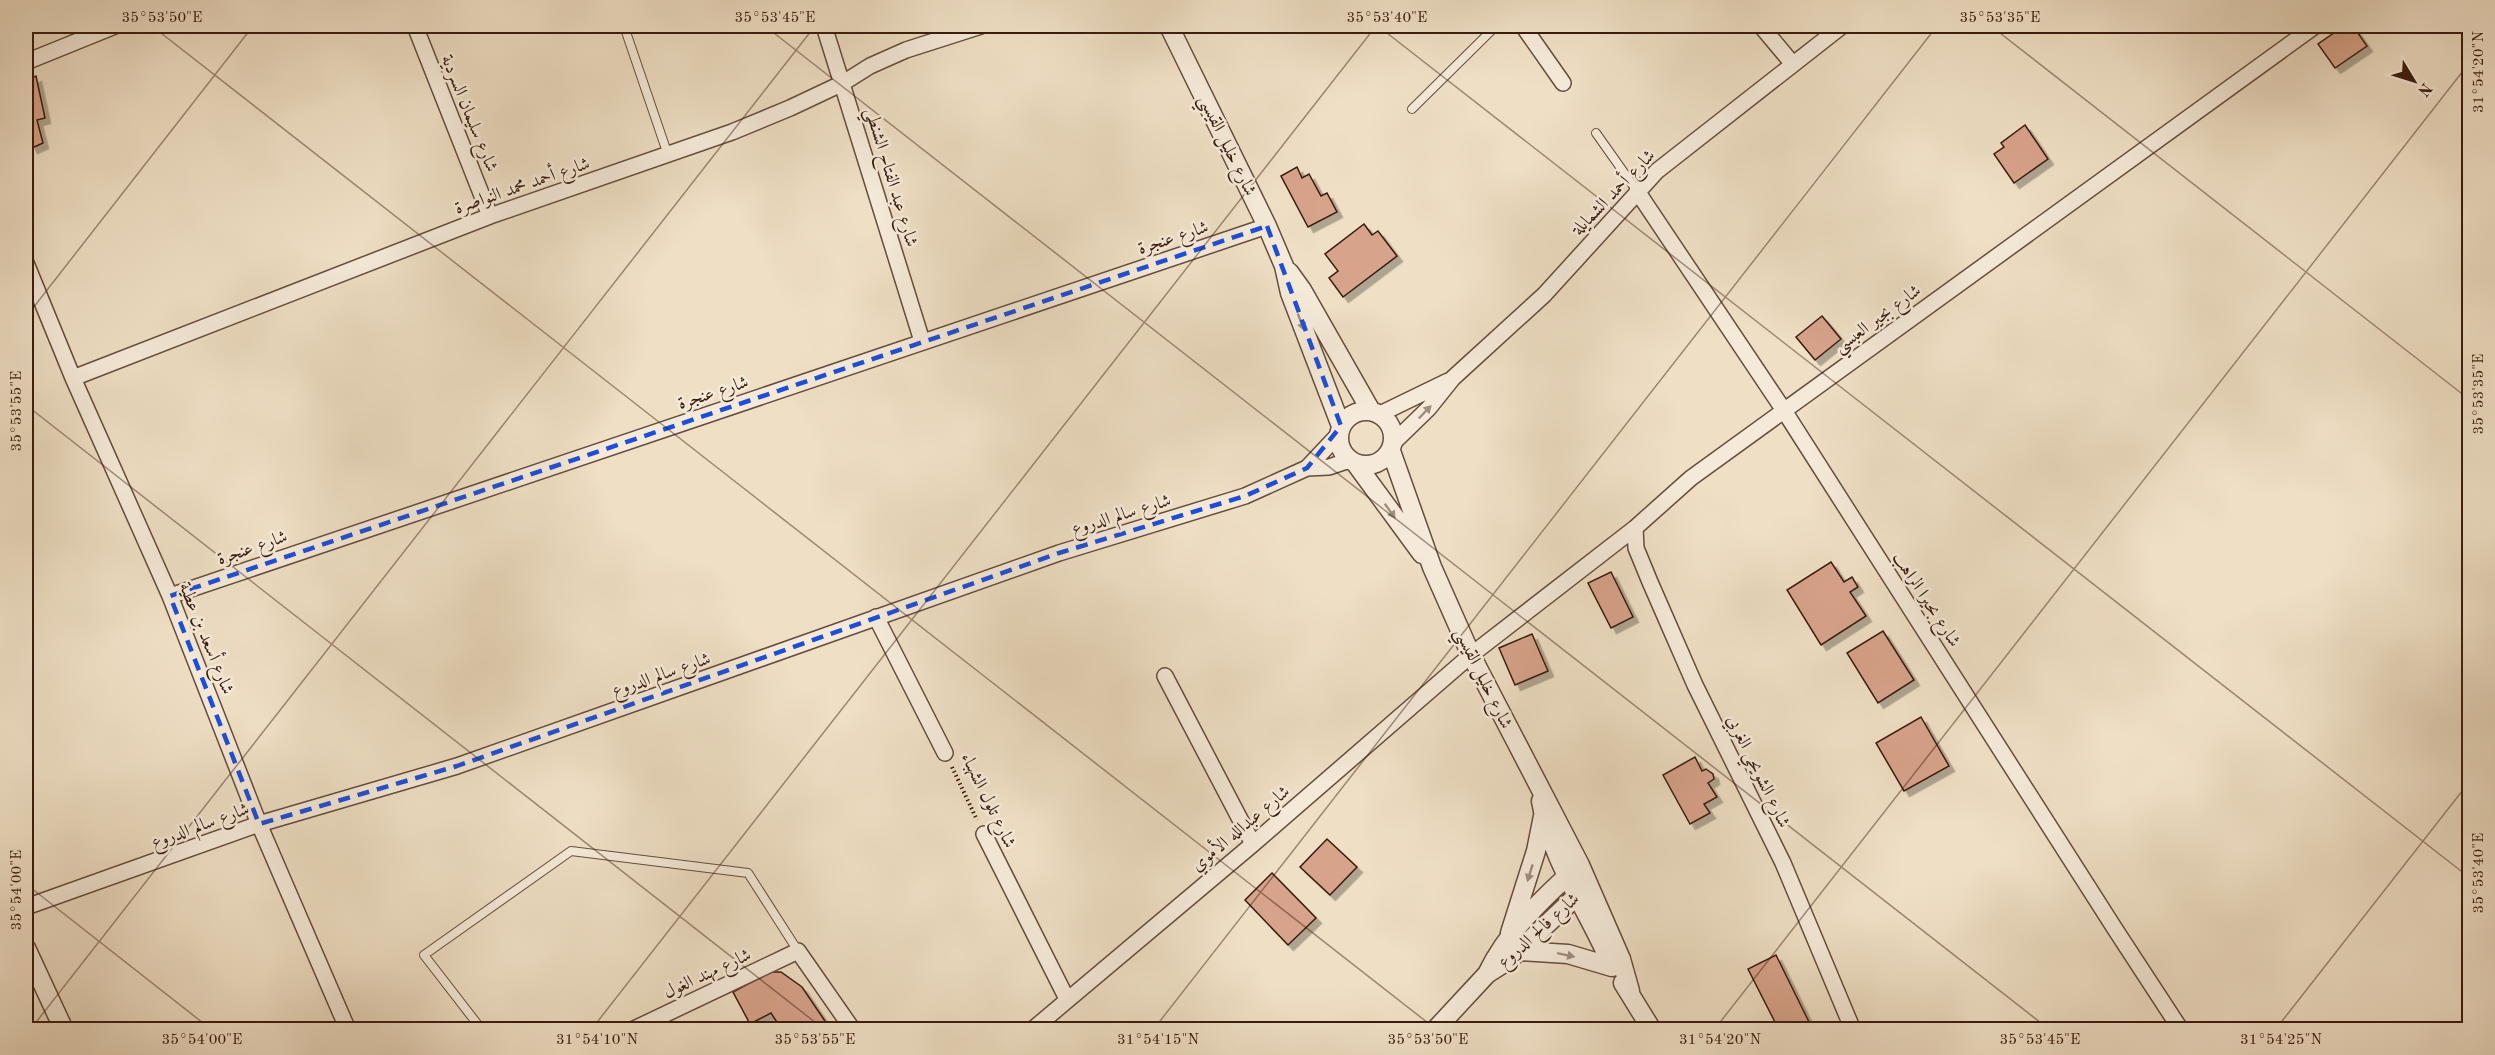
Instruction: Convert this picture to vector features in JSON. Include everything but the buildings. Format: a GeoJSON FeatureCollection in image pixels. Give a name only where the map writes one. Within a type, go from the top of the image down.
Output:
{"type":"FeatureCollection","features":[{"type":"Feature","properties":{"kind":"street"},"geometry":{"type":"LineString","coordinates":[[26,62],[115,26]]}},
{"type":"Feature","properties":{"kind":"street","name":"شارع سليمان السردية"},"geometry":{"type":"LineString","coordinates":[[415,26],[490,216]]}},
{"type":"Feature","properties":{"kind":"street","name":"شارع عبد الفتاح الشنطي"},"geometry":{"type":"LineString","coordinates":[[824,26],[922,341]]}},
{"type":"Feature","properties":{"kind":"street","name":"شارع أحمد محمد النواصرة"},"geometry":{"type":"LineString","coordinates":[[73,378],[490,216],[732,132],[843,83],[870,66],[906,50],[981,26]]}},
{"type":"Feature","properties":{"kind":"street","name":"شارع خليل القيسي"},"geometry":{"type":"LineString","coordinates":[[1169,26],[1267,226],[1284,266],[1290,293],[1340,430]]}},
{"type":"Feature","properties":{"kind":"street"},"geometry":{"type":"LineString","coordinates":[[1523,26],[1563,83]]}},
{"type":"Feature","properties":{"kind":"street"},"geometry":{"type":"LineString","coordinates":[[1761,26],[1792,63]]}},
{"type":"Feature","properties":{"kind":"street","name":"شارع أحمد الشمايلة"},"geometry":{"type":"LineString","coordinates":[[1392,447],[1454,378],[1507,332],[1544,295],[1657,171],[1842,26]]}},
{"type":"Feature","properties":{"kind":"street","name":"شارع بجير العبسي"},"geometry":{"type":"LineString","coordinates":[[1471,655],[1635,528],[1691,478],[2315,26]]}},
{"type":"Feature","properties":{"kind":"street","name":"شارع بحيرا الراهب"},"geometry":{"type":"LineString","coordinates":[[1637,191],[1783,410],[2115,930],[2181,1029]]}},
{"type":"Feature","properties":{"kind":"street","name":"شارع عنجرة"},"geometry":{"type":"LineString","coordinates":[[170,596],[447,500],[847,369],[922,341],[1267,226]]}},
{"type":"Feature","properties":{"kind":"street","name":"شارع أسعد بن عطية"},"geometry":{"type":"LineString","coordinates":[[26,263],[73,378],[170,596],[259,825],[348,1029]]}},
{"type":"Feature","properties":{"kind":"street","name":"شارع خليل القيسي"},"geometry":{"type":"LineString","coordinates":[[1284,266],[1302,290],[1376,413]]}},
{"type":"Feature","properties":{"kind":"street","name":"شارع أحمد الشمايلة"},"geometry":{"type":"LineString","coordinates":[[1376,413],[1454,378]]}},
{"type":"Feature","properties":{"kind":"street"},"geometry":{"type":"LineString","coordinates":[[1356,412],[1376,413],[1391,426],[1392,447],[1378,463],[1371,465],[1353,462],[1341,449],[1340,430],[1346,420],[1356,412]]}},
{"type":"Feature","properties":{"kind":"street","name":"شارع سالم الدروع"},"geometry":{"type":"LineString","coordinates":[[1306,468],[1340,430]]}},
{"type":"Feature","properties":{"kind":"street","name":"شارع خليل القيسي"},"geometry":{"type":"LineString","coordinates":[[1392,447],[1432,567],[1471,655],[1538,787],[1553,809],[1612,967],[1653,1029]]}},
{"type":"Feature","properties":{"kind":"street","name":"شارع خليل القيسي"},"geometry":{"type":"LineString","coordinates":[[1353,462],[1432,567]]}},
{"type":"Feature","properties":{"kind":"street","name":"شارع سالم الدروع"},"geometry":{"type":"LineString","coordinates":[[26,907],[259,825],[457,765],[1059,553],[1245,496],[1306,468],[1329,467],[1353,462]]}},
{"type":"Feature","properties":{"kind":"street","name":"شارع الشويحي الغربي"},"geometry":{"type":"LineString","coordinates":[[1635,528],[1636,548],[1650,582],[1695,685],[1783,863],[1853,1029]]}},
{"type":"Feature","properties":{"kind":"street","name":"شارع تلول الشهباء"},"geometry":{"type":"LineString","coordinates":[[876,617],[945,753]]}},
{"type":"Feature","properties":{"kind":"street","name":"شارع عبدالله الأموي"},"geometry":{"type":"LineString","coordinates":[[1032,1029],[1253,844],[1471,655]]}},
{"type":"Feature","properties":{"kind":"street"},"geometry":{"type":"LineString","coordinates":[[1165,676],[1253,844]]}},
{"type":"Feature","properties":{"kind":"street","name":"شارع خليل القيسي"},"geometry":{"type":"LineString","coordinates":[[1538,787],[1543,816],[1574,870]]}},
{"type":"Feature","properties":{"kind":"street"},"geometry":{"type":"LineString","coordinates":[[1543,816],[1514,945],[1568,954],[1612,967]]}},
{"type":"Feature","properties":{"kind":"street","name":"شارع تلول الشهباء"},"geometry":{"type":"LineString","coordinates":[[984,834],[1067,999]]}},
{"type":"Feature","properties":{"kind":"street","name":"شارع فالح الدروع"},"geometry":{"type":"LineString","coordinates":[[1435,1029],[1514,945],[1574,870]]}},
{"type":"Feature","properties":{"kind":"street","name":"شارع خليل القيسي"},"geometry":{"type":"LineString","coordinates":[[1583,890],[1621,959],[1630,991]]}},
{"type":"Feature","properties":{"kind":"street","name":"شارع فالح الدروع"},"geometry":{"type":"LineString","coordinates":[[1514,945],[1583,890]]}},
{"type":"Feature","properties":{"kind":"street"},"geometry":{"type":"LineString","coordinates":[[26,948],[64,1029]]}},
{"type":"Feature","properties":{"kind":"street"},"geometry":{"type":"LineString","coordinates":[[798,951],[853,1029]]}},
{"type":"Feature","properties":{"kind":"street","name":"شارع مهند الغول"},"geometry":{"type":"LineString","coordinates":[[632,1029],[798,951]]}},
{"type":"Feature","properties":{"kind":"lane"},"geometry":{"type":"LineString","coordinates":[[1412,109],[1496,26]]}},
{"type":"Feature","properties":{"kind":"lane"},"geometry":{"type":"LineString","coordinates":[[625,29],[668,155]]}},
{"type":"Feature","properties":{"kind":"lane"},"geometry":{"type":"LineString","coordinates":[[1596,133],[1637,191]]}},
{"type":"Feature","properties":{"kind":"lane"},"geometry":{"type":"LineString","coordinates":[[482,1029],[424,955],[571,851],[748,873],[798,951]]}},
{"type":"Feature","properties":{"kind":"path","name":"شارع تلول الشهباء"},"geometry":{"type":"LineString","coordinates":[[945,753],[984,834]]}},
{"type":"Feature","properties":{"kind":"highlighted area"},"geometry":{"type":"Polygon","coordinates":[[[1267,226],[1341,426],[1307,468],[1245,496],[1059,553],[457,766],[259,824],[170,596],[1267,226]]]}}]}
